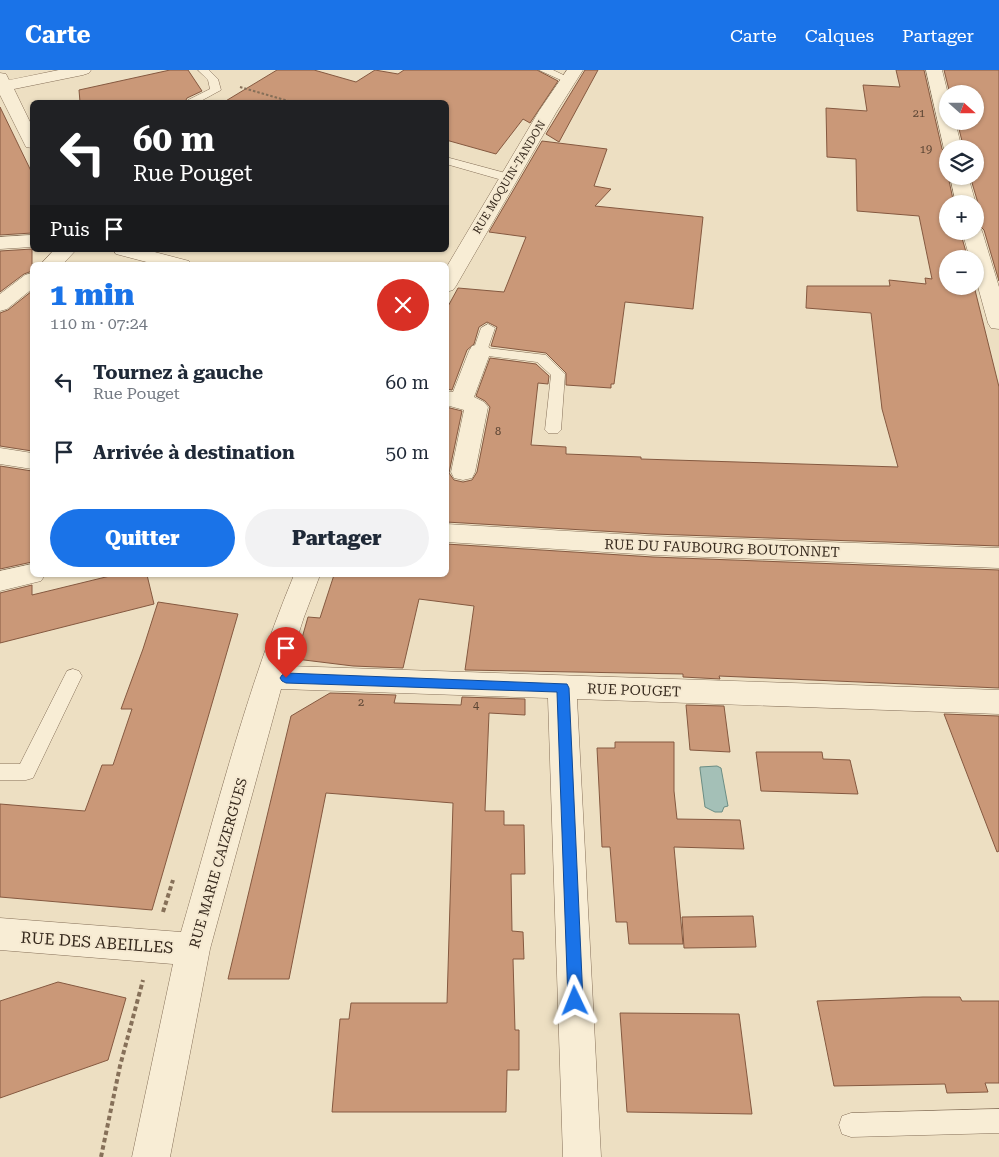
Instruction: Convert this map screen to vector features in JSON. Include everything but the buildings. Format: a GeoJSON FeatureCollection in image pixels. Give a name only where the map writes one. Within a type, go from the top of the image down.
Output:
{"type":"FeatureCollection","features":[{"type":"Feature","properties":{"kind":"street"},"geometry":{"type":"LineString","coordinates":[[30,139],[1,84],[83,70]]}},
{"type":"Feature","properties":{"kind":"street"},"geometry":{"type":"LineString","coordinates":[[934,70],[951,140]]}},
{"type":"Feature","properties":{"kind":"street","name":"RUE MOQUIN-TANDON"},"geometry":{"type":"LineString","coordinates":[[449,281],[571,74]]}},
{"type":"Feature","properties":{"kind":"street"},"geometry":{"type":"LineString","coordinates":[[975,240],[995,292],[999,323]]}},
{"type":"Feature","properties":{"kind":"street"},"geometry":{"type":"LineString","coordinates":[[980,240],[999,247]]}},
{"type":"Feature","properties":{"kind":"street"},"geometry":{"type":"LineString","coordinates":[[0,243],[30,241]]}},
{"type":"Feature","properties":{"kind":"street"},"geometry":{"type":"LineString","coordinates":[[53,262],[64,252]]}},
{"type":"Feature","properties":{"kind":"street"},"geometry":{"type":"LineString","coordinates":[[131,252],[170,262]]}},
{"type":"Feature","properties":{"kind":"street"},"geometry":{"type":"LineString","coordinates":[[0,304],[30,281]]}},
{"type":"Feature","properties":{"kind":"street"},"geometry":{"type":"LineString","coordinates":[[463,472],[476,407],[454,399],[480,351]]}},
{"type":"Feature","properties":{"kind":"street"},"geometry":{"type":"LineString","coordinates":[[0,456],[30,461]]}},
{"type":"Feature","properties":{"kind":"street","name":"RUE DU FAUBOURG BOUTONNET"},"geometry":{"type":"LineString","coordinates":[[449,533],[547,541],[656,546],[999,558]]}},
{"type":"Feature","properties":{"kind":"street"},"geometry":{"type":"LineString","coordinates":[[0,581],[30,574]]}},
{"type":"Feature","properties":{"kind":"street","name":"RUE MARIE CAIZERGUES"},"geometry":{"type":"LineString","coordinates":[[151,1157],[193,949],[270,677],[290,617],[306,577]]}},
{"type":"Feature","properties":{"kind":"street","name":"RUE POUGET"},"geometry":{"type":"LineString","coordinates":[[270,677],[999,702]]}},
{"type":"Feature","properties":{"kind":"street"},"geometry":{"type":"LineString","coordinates":[[562,688],[582,1157]]}},
{"type":"Feature","properties":{"kind":"street","name":"RUE DES ABEILLES"},"geometry":{"type":"LineString","coordinates":[[0,934],[193,949]]}},
{"type":"Feature","properties":{"kind":"lane"},"geometry":{"type":"LineString","coordinates":[[196,100],[216,90],[213,79],[203,70]]}},
{"type":"Feature","properties":{"kind":"lane"},"geometry":{"type":"LineString","coordinates":[[544,70],[571,74]]}},
{"type":"Feature","properties":{"kind":"lane"},"geometry":{"type":"LineString","coordinates":[[449,161],[509,178]]}},
{"type":"Feature","properties":{"kind":"lane"},"geometry":{"type":"LineString","coordinates":[[488,328],[480,351],[541,358],[558,374],[553,430]]}},
{"type":"Feature","properties":{"kind":"lane"},"geometry":{"type":"LineString","coordinates":[[0,772],[26,772],[73,676]]}},
{"type":"Feature","properties":{"kind":"lane"},"geometry":{"type":"LineString","coordinates":[[851,1125],[999,1121]]}},
{"type":"Feature","properties":{"kind":"path"},"geometry":{"type":"LineString","coordinates":[[213,79],[285,100]]}},
{"type":"Feature","properties":{"kind":"path"},"geometry":{"type":"LineString","coordinates":[[101,1157],[132,1015]]}},
{"type":"Feature","properties":{"kind":"water"},"geometry":{"type":"Polygon","coordinates":[[[717,766],[721,768],[728,806],[724,807],[722,812],[715,812],[705,807],[700,769],[700,767],[717,766]]]}},
{"type":"Feature","properties":{"kind":"route"},"geometry":{"type":"LineString","coordinates":[[286,678],[562,688],[575,1001]]}}]}
